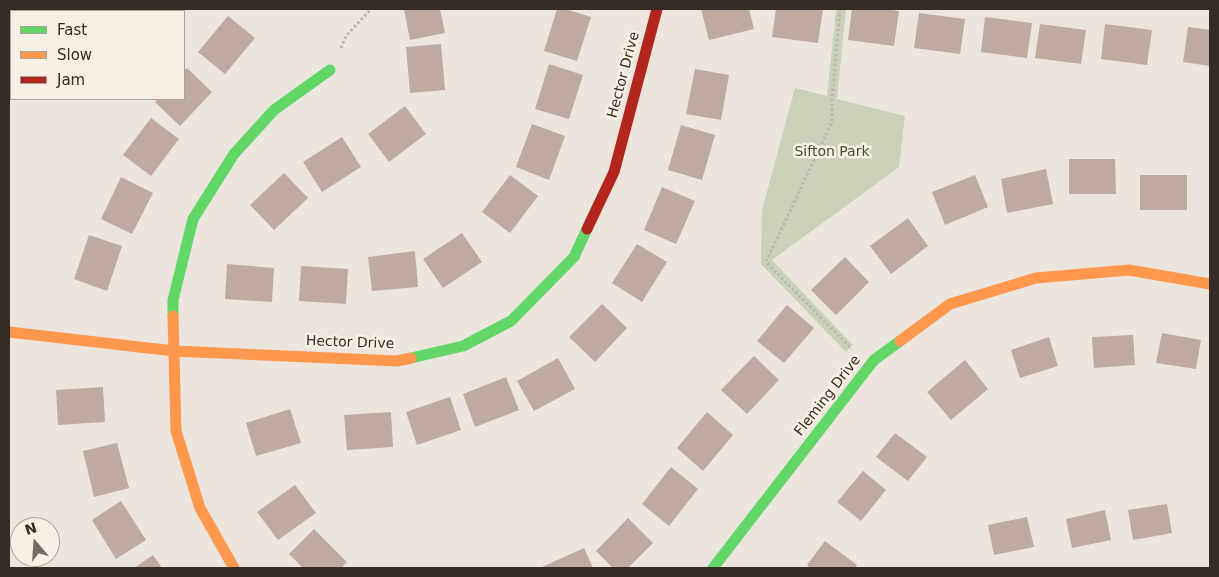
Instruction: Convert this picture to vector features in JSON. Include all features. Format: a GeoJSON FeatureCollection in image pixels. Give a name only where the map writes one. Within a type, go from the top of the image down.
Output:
{"type":"FeatureCollection","features":[{"type":"Feature","properties":{"kind":"street","name":"Hector Drive"},"geometry":{"type":"LineString","coordinates":[[9,332],[174,351],[396,360],[463,346],[511,321],[574,257],[614,172],[657,9]]}},
{"type":"Feature","properties":{"kind":"street"},"geometry":{"type":"LineString","coordinates":[[234,568],[200,508],[176,431],[173,300],[193,219],[234,154],[274,110],[330,70]]}},
{"type":"Feature","properties":{"kind":"street","name":"Fleming Drive"},"geometry":{"type":"LineString","coordinates":[[713,568],[874,360],[950,304],[1036,278],[1129,270],[1210,284]]}},
{"type":"Feature","properties":{"kind":"path"},"geometry":{"type":"LineString","coordinates":[[330,70],[346,36],[371,9]]}},
{"type":"Feature","properties":{"kind":"path"},"geometry":{"type":"LineString","coordinates":[[840,9],[832,98],[832,122],[766,262],[853,350]]}},
{"type":"Feature","properties":{"kind":"green space","name":"Sifton Park"},"geometry":{"type":"Polygon","coordinates":[[[836,9],[846,9],[837,99],[905,116],[899,167],[772,260],[853,345],[846,352],[761,264],[762,210],[795,88],[827,96],[836,9]]]}},
{"type":"Feature","properties":{"kind":"building"},"geometry":{"type":"Polygon","coordinates":[[[404,9],[440,9],[445,33],[410,40],[404,9]]]}},
{"type":"Feature","properties":{"kind":"building"},"geometry":{"type":"Polygon","coordinates":[[[557,9],[565,9],[591,17],[577,61],[544,51],[557,9]]]}},
{"type":"Feature","properties":{"kind":"building"},"geometry":{"type":"Polygon","coordinates":[[[701,9],[749,9],[754,29],[709,40],[701,9]]]}},
{"type":"Feature","properties":{"kind":"building"},"geometry":{"type":"Polygon","coordinates":[[[776,9],[823,9],[818,43],[772,37],[776,9]]]}},
{"type":"Feature","properties":{"kind":"building"},"geometry":{"type":"Polygon","coordinates":[[[852,9],[899,11],[894,46],[848,40],[852,9]]]}},
{"type":"Feature","properties":{"kind":"building"},"geometry":{"type":"Polygon","coordinates":[[[919,13],[965,19],[960,54],[914,48],[919,13]]]}},
{"type":"Feature","properties":{"kind":"building"},"geometry":{"type":"Polygon","coordinates":[[[228,16],[255,38],[225,74],[198,52],[228,16]]]}},
{"type":"Feature","properties":{"kind":"building"},"geometry":{"type":"Polygon","coordinates":[[[985,17],[1032,23],[1027,58],[981,52],[985,17]]]}},
{"type":"Feature","properties":{"kind":"building"},"geometry":{"type":"Polygon","coordinates":[[[1040,24],[1086,30],[1081,64],[1035,58],[1040,24]]]}},
{"type":"Feature","properties":{"kind":"building"},"geometry":{"type":"Polygon","coordinates":[[[1105,24],[1152,30],[1147,65],[1101,59],[1105,24]]]}},
{"type":"Feature","properties":{"kind":"building"},"geometry":{"type":"Polygon","coordinates":[[[1188,27],[1210,30],[1210,66],[1183,62],[1188,27]]]}},
{"type":"Feature","properties":{"kind":"building"},"geometry":{"type":"Polygon","coordinates":[[[441,44],[445,90],[410,93],[406,47],[441,44]]]}},
{"type":"Feature","properties":{"kind":"building"},"geometry":{"type":"Polygon","coordinates":[[[549,64],[583,75],[569,119],[535,109],[549,64]]]}},
{"type":"Feature","properties":{"kind":"building"},"geometry":{"type":"Polygon","coordinates":[[[187,68],[212,92],[180,126],[155,102],[157,100],[185,100],[185,70],[187,68]]]}},
{"type":"Feature","properties":{"kind":"building"},"geometry":{"type":"Polygon","coordinates":[[[695,69],[729,75],[721,120],[686,114],[695,69]]]}},
{"type":"Feature","properties":{"kind":"building"},"geometry":{"type":"Polygon","coordinates":[[[405,106],[426,134],[389,162],[368,134],[405,106]]]}},
{"type":"Feature","properties":{"kind":"building"},"geometry":{"type":"Polygon","coordinates":[[[151,118],[179,139],[151,176],[123,155],[151,118]]]}},
{"type":"Feature","properties":{"kind":"building"},"geometry":{"type":"Polygon","coordinates":[[[532,124],[565,136],[549,180],[516,167],[532,124]]]}},
{"type":"Feature","properties":{"kind":"building"},"geometry":{"type":"Polygon","coordinates":[[[681,125],[715,135],[702,180],[668,170],[681,125]]]}},
{"type":"Feature","properties":{"kind":"building"},"geometry":{"type":"Polygon","coordinates":[[[342,137],[361,167],[322,192],[303,162],[342,137]]]}},
{"type":"Feature","properties":{"kind":"building"},"geometry":{"type":"Polygon","coordinates":[[[1069,159],[1115,159],[1116,194],[1069,194],[1069,159]]]}},
{"type":"Feature","properties":{"kind":"building"},"geometry":{"type":"Polygon","coordinates":[[[1046,169],[1053,204],[1007,213],[1001,179],[1046,169]]]}},
{"type":"Feature","properties":{"kind":"building"},"geometry":{"type":"Polygon","coordinates":[[[284,173],[308,198],[274,230],[250,205],[284,173]]]}},
{"type":"Feature","properties":{"kind":"building"},"geometry":{"type":"Polygon","coordinates":[[[510,175],[538,196],[510,233],[482,212],[510,175]]]}},
{"type":"Feature","properties":{"kind":"building"},"geometry":{"type":"Polygon","coordinates":[[[975,175],[988,207],[945,225],[932,192],[975,175]]]}},
{"type":"Feature","properties":{"kind":"building"},"geometry":{"type":"Polygon","coordinates":[[[1140,175],[1187,175],[1187,210],[1140,210],[1140,175]]]}},
{"type":"Feature","properties":{"kind":"building"},"geometry":{"type":"Polygon","coordinates":[[[121,177],[153,193],[132,234],[101,219],[121,177]]]}},
{"type":"Feature","properties":{"kind":"building"},"geometry":{"type":"Polygon","coordinates":[[[662,187],[695,201],[676,244],[644,230],[662,187]]]}},
{"type":"Feature","properties":{"kind":"building"},"geometry":{"type":"Polygon","coordinates":[[[908,218],[928,246],[891,274],[870,246],[908,218]]]}},
{"type":"Feature","properties":{"kind":"building"},"geometry":{"type":"Polygon","coordinates":[[[462,233],[482,262],[443,288],[423,259],[462,233]]]}},
{"type":"Feature","properties":{"kind":"building"},"geometry":{"type":"Polygon","coordinates":[[[89,235],[122,246],[107,291],[74,279],[89,235]]]}},
{"type":"Feature","properties":{"kind":"building"},"geometry":{"type":"Polygon","coordinates":[[[637,244],[667,262],[642,302],[612,283],[637,244]]]}},
{"type":"Feature","properties":{"kind":"building"},"geometry":{"type":"Polygon","coordinates":[[[415,251],[418,287],[372,291],[368,257],[415,251]]]}},
{"type":"Feature","properties":{"kind":"building"},"geometry":{"type":"Polygon","coordinates":[[[845,257],[869,282],[836,315],[811,290],[845,257]]]}},
{"type":"Feature","properties":{"kind":"building"},"geometry":{"type":"Polygon","coordinates":[[[227,264],[274,268],[272,302],[225,299],[227,264]]]}},
{"type":"Feature","properties":{"kind":"building"},"geometry":{"type":"Polygon","coordinates":[[[301,266],[348,269],[346,304],[299,301],[301,266]]]}},
{"type":"Feature","properties":{"kind":"building"},"geometry":{"type":"Polygon","coordinates":[[[602,304],[627,328],[595,362],[569,337],[602,304]]]}},
{"type":"Feature","properties":{"kind":"building"},"geometry":{"type":"Polygon","coordinates":[[[787,305],[814,328],[784,363],[757,341],[787,305]]]}},
{"type":"Feature","properties":{"kind":"building"},"geometry":{"type":"Polygon","coordinates":[[[1162,333],[1201,340],[1196,369],[1156,363],[1162,333]]]}},
{"type":"Feature","properties":{"kind":"building"},"geometry":{"type":"Polygon","coordinates":[[[1133,335],[1135,365],[1094,368],[1092,337],[1133,335]]]}},
{"type":"Feature","properties":{"kind":"building"},"geometry":{"type":"Polygon","coordinates":[[[1049,337],[1058,366],[1020,378],[1011,350],[1049,337]]]}},
{"type":"Feature","properties":{"kind":"building"},"geometry":{"type":"Polygon","coordinates":[[[754,356],[779,380],[747,414],[721,390],[754,356]]]}},
{"type":"Feature","properties":{"kind":"building"},"geometry":{"type":"Polygon","coordinates":[[[558,358],[575,389],[534,411],[517,381],[558,358]]]}},
{"type":"Feature","properties":{"kind":"building"},"geometry":{"type":"Polygon","coordinates":[[[965,360],[988,389],[951,420],[927,392],[965,360]]]}},
{"type":"Feature","properties":{"kind":"building"},"geometry":{"type":"Polygon","coordinates":[[[506,377],[519,410],[475,427],[463,394],[506,377]]]}},
{"type":"Feature","properties":{"kind":"building"},"geometry":{"type":"Polygon","coordinates":[[[103,387],[105,422],[58,425],[56,390],[103,387]]]}},
{"type":"Feature","properties":{"kind":"building"},"geometry":{"type":"Polygon","coordinates":[[[450,397],[461,430],[417,445],[406,412],[450,397]]]}},
{"type":"Feature","properties":{"kind":"building"},"geometry":{"type":"Polygon","coordinates":[[[290,409],[301,443],[256,456],[246,423],[290,409]]]}},
{"type":"Feature","properties":{"kind":"building"},"geometry":{"type":"Polygon","coordinates":[[[391,412],[393,447],[347,450],[344,415],[391,412]]]}},
{"type":"Feature","properties":{"kind":"building"},"geometry":{"type":"Polygon","coordinates":[[[707,412],[733,435],[703,471],[677,448],[707,412]]]}},
{"type":"Feature","properties":{"kind":"building"},"geometry":{"type":"Polygon","coordinates":[[[895,433],[927,457],[908,481],[876,457],[895,433]]]}},
{"type":"Feature","properties":{"kind":"building"},"geometry":{"type":"Polygon","coordinates":[[[117,443],[129,488],[94,497],[83,451],[117,443]]]}},
{"type":"Feature","properties":{"kind":"building"},"geometry":{"type":"Polygon","coordinates":[[[671,467],[698,489],[669,526],[642,504],[671,467]]]}},
{"type":"Feature","properties":{"kind":"building"},"geometry":{"type":"Polygon","coordinates":[[[863,471],[886,490],[861,521],[837,502],[863,471]]]}},
{"type":"Feature","properties":{"kind":"building"},"geometry":{"type":"Polygon","coordinates":[[[295,485],[316,513],[278,540],[257,512],[295,485]]]}},
{"type":"Feature","properties":{"kind":"building"},"geometry":{"type":"Polygon","coordinates":[[[121,501],[146,540],[116,559],[92,520],[121,501]]]}},
{"type":"Feature","properties":{"kind":"building"},"geometry":{"type":"Polygon","coordinates":[[[1167,504],[1172,533],[1133,540],[1128,510],[1167,504]]]}},
{"type":"Feature","properties":{"kind":"building"},"geometry":{"type":"Polygon","coordinates":[[[1105,510],[1111,540],[1072,548],[1066,519],[1105,510]]]}},
{"type":"Feature","properties":{"kind":"building"},"geometry":{"type":"Polygon","coordinates":[[[1027,517],[1034,547],[994,555],[988,525],[1027,517]]]}},
{"type":"Feature","properties":{"kind":"building"},"geometry":{"type":"Polygon","coordinates":[[[628,518],[653,543],[628,568],[613,568],[596,551],[628,518]]]}},
{"type":"Feature","properties":{"kind":"building"},"geometry":{"type":"Polygon","coordinates":[[[314,529],[347,562],[341,568],[303,568],[289,554],[314,529]]]}},
{"type":"Feature","properties":{"kind":"building"},"geometry":{"type":"Polygon","coordinates":[[[825,541],[857,565],[855,568],[811,568],[807,565],[825,541]]]}},
{"type":"Feature","properties":{"kind":"building"},"geometry":{"type":"Polygon","coordinates":[[[584,548],[593,568],[540,568],[584,548]]]}},
{"type":"Feature","properties":{"kind":"building"},"geometry":{"type":"Polygon","coordinates":[[[153,555],[162,568],[134,568],[153,555]]]}},
{"type":"Feature","properties":{"kind":"traffic: fast"},"geometry":{"type":"LineString","coordinates":[[173,316],[173,300],[193,219],[234,154],[274,110],[330,70]]}},
{"type":"Feature","properties":{"kind":"traffic: fast"},"geometry":{"type":"LineString","coordinates":[[411,358],[463,346],[511,321],[574,257],[587,229]]}},
{"type":"Feature","properties":{"kind":"traffic: fast"},"geometry":{"type":"LineString","coordinates":[[713,568],[874,360],[900,341]]}},
{"type":"Feature","properties":{"kind":"traffic: slow"},"geometry":{"type":"LineString","coordinates":[[900,341],[950,304],[1036,278],[1129,270],[1210,284]]}},
{"type":"Feature","properties":{"kind":"traffic: slow"},"geometry":{"type":"LineString","coordinates":[[173,316],[176,431],[200,508],[234,568]]}},
{"type":"Feature","properties":{"kind":"traffic: slow"},"geometry":{"type":"LineString","coordinates":[[9,332],[174,351],[397,361],[411,358]]}},
{"type":"Feature","properties":{"kind":"traffic: jam"},"geometry":{"type":"LineString","coordinates":[[587,229],[614,172],[657,9]]}}]}
